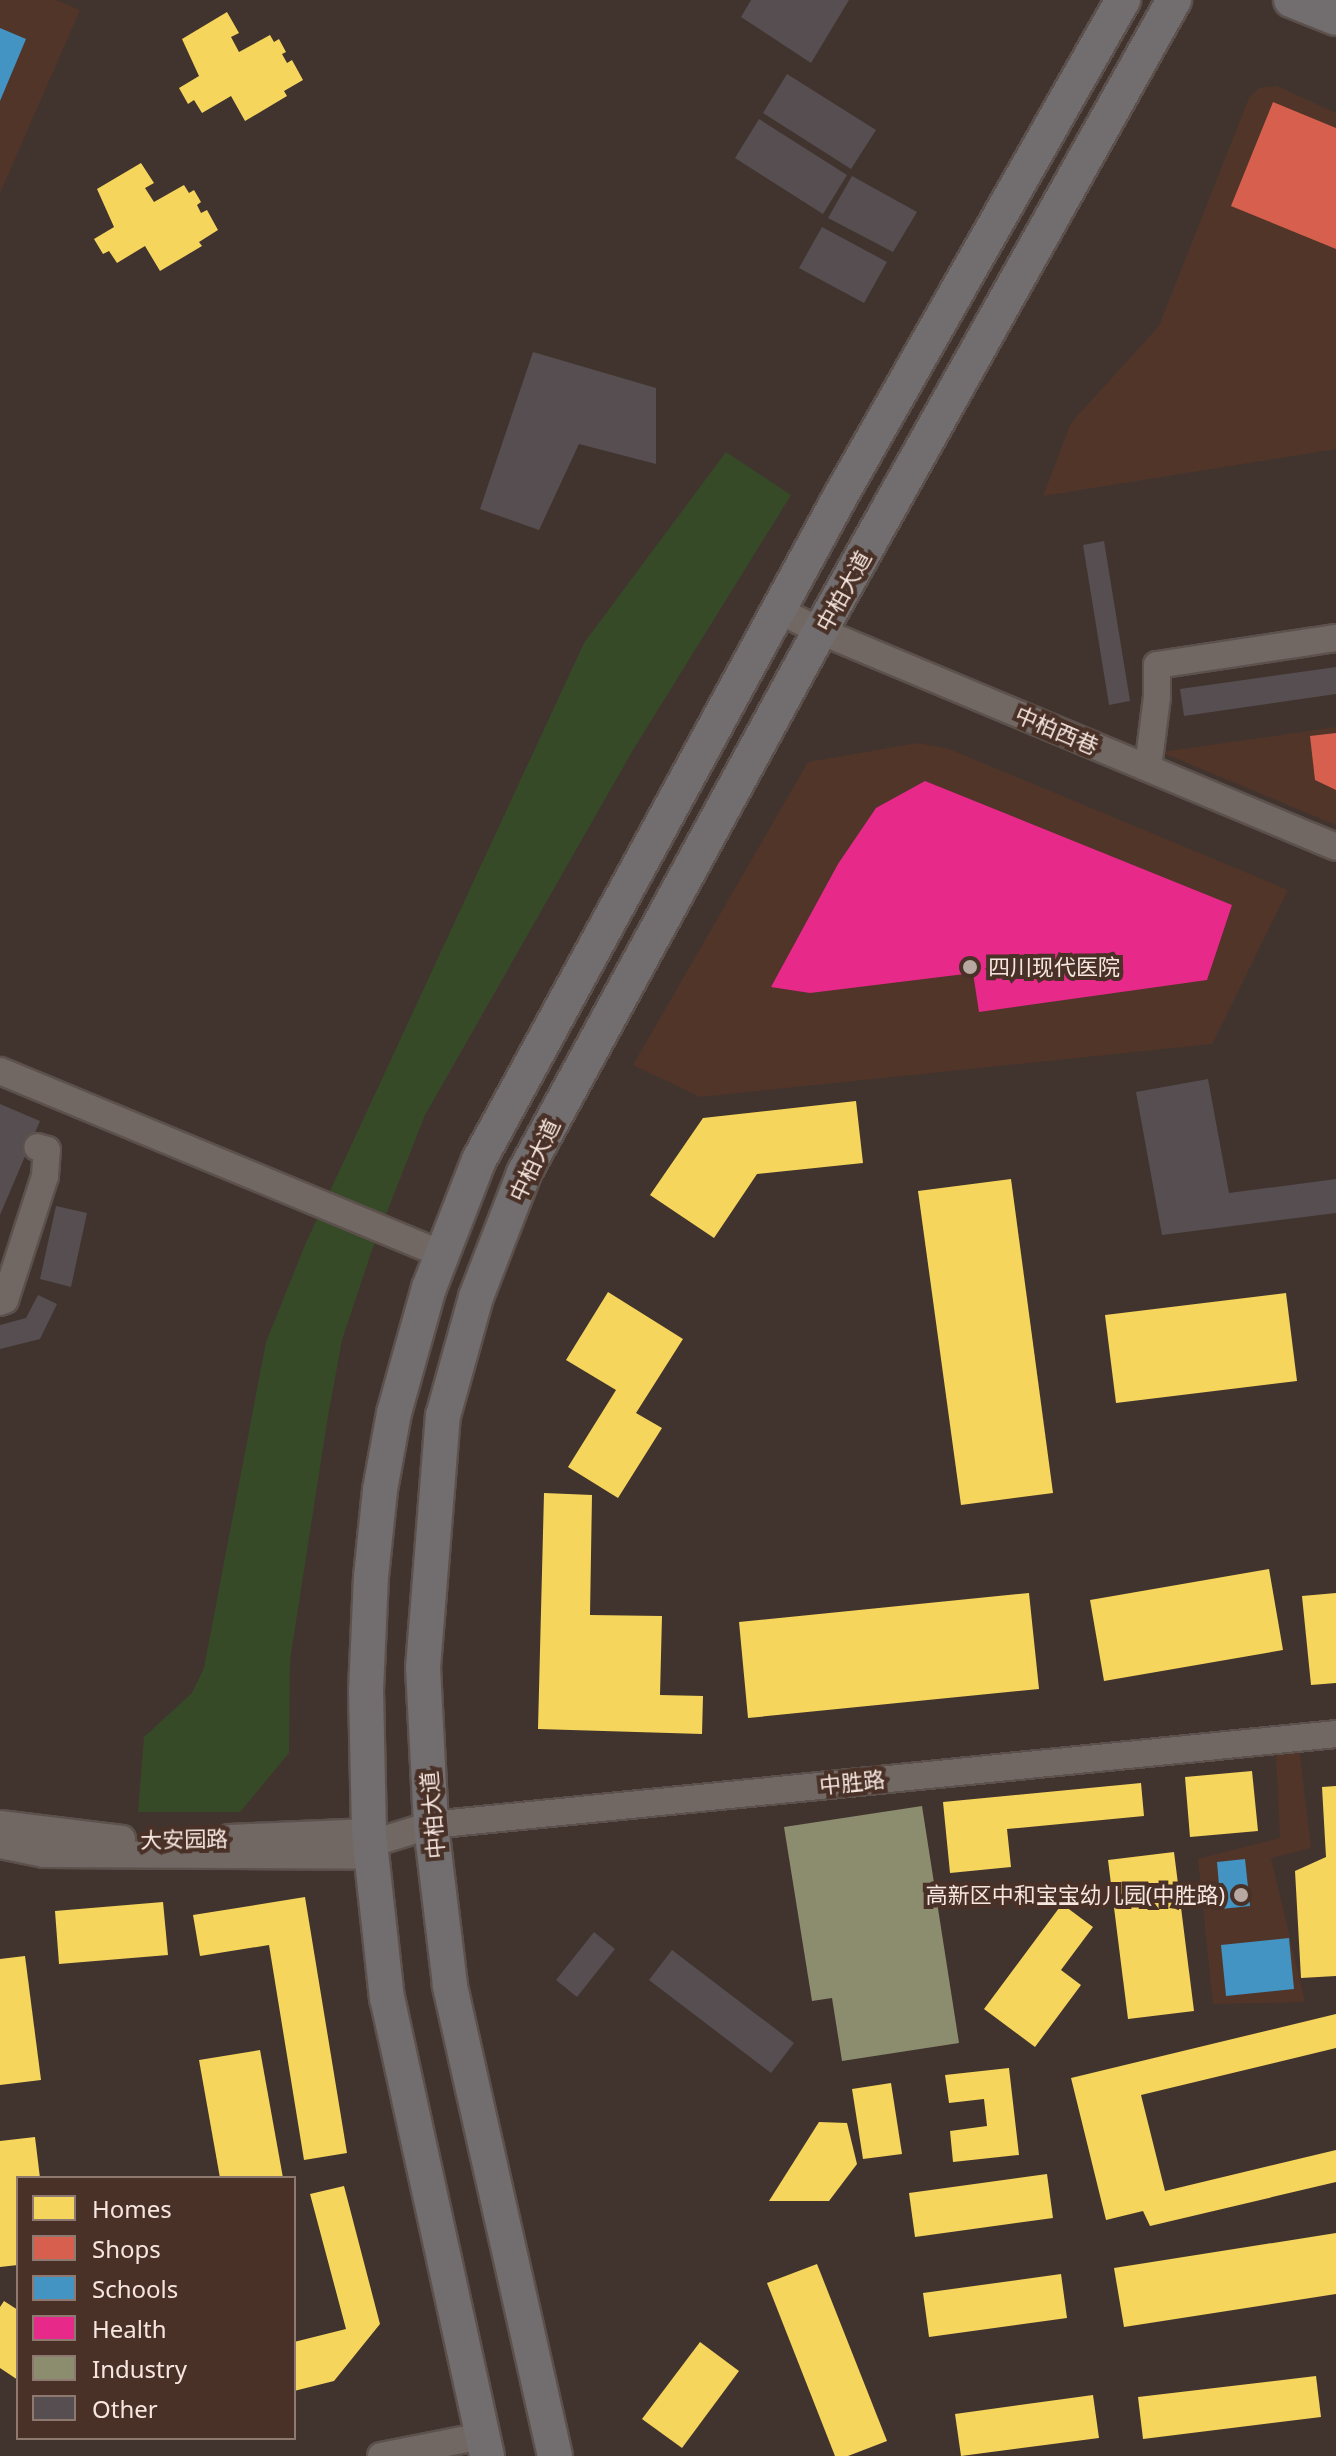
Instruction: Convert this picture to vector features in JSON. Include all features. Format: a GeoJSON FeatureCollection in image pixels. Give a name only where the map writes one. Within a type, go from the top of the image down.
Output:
{"type":"FeatureCollection","features":[{"type":"Feature","properties":{"kind":"main road"},"geometry":{"type":"LineString","coordinates":[[484,2446],[387,1999],[371,1844],[366,1691],[371,1577],[380,1490],[394,1413],[442,1254],[486,1147],[778,610],[1123,0]]}},
{"type":"Feature","properties":{"kind":"main road","name":"中柏大道"},"geometry":{"type":"LineString","coordinates":[[555,2456],[450,1985],[431,1825],[423,1668],[443,1416],[476,1297],[524,1173],[820,631],[1174,0]]}},
{"type":"Feature","properties":{"kind":"main road"},"geometry":{"type":"LineString","coordinates":[[1291,0],[1336,18]]}},
{"type":"Feature","properties":{"kind":"street","name":"中柏西巷"},"geometry":{"type":"LineString","coordinates":[[778,610],[820,631],[1336,847]]}},
{"type":"Feature","properties":{"kind":"street"},"geometry":{"type":"LineString","coordinates":[[1148,768],[1157,697],[1157,665],[1336,638]]}},
{"type":"Feature","properties":{"kind":"street"},"geometry":{"type":"LineString","coordinates":[[0,1071],[442,1254]]}},
{"type":"Feature","properties":{"kind":"street"},"geometry":{"type":"LineString","coordinates":[[0,1302],[5,1300],[45,1176],[47,1150],[37,1147]]}},
{"type":"Feature","properties":{"kind":"street","name":"中胜路"},"geometry":{"type":"LineString","coordinates":[[371,1844],[431,1825],[1336,1734]]}},
{"type":"Feature","properties":{"kind":"street","name":"大安园路"},"geometry":{"type":"LineString","coordinates":[[0,1824],[147,1840],[371,1844]]}},
{"type":"Feature","properties":{"kind":"street"},"geometry":{"type":"LineString","coordinates":[[0,1845],[44,1854],[371,1844]]}},
{"type":"Feature","properties":{"kind":"street"},"geometry":{"type":"LineString","coordinates":[[381,2456],[484,2446]]}},
{"type":"Feature","properties":{"kind":"shaded area"},"geometry":{"type":"Polygon","coordinates":[[[0,0],[56,0],[80,10],[0,193],[0,0]]]}},
{"type":"Feature","properties":{"kind":"shaded area"},"geometry":{"type":"Polygon","coordinates":[[[1277,86],[1336,113],[1336,449],[1043,496],[1071,423],[1159,326],[1249,98],[1259,88],[1277,86]]]}},
{"type":"Feature","properties":{"kind":"shaded area"},"geometry":{"type":"Polygon","coordinates":[[[1336,727],[1336,825],[1161,752],[1336,727]]]}},
{"type":"Feature","properties":{"kind":"shaded area","name":"四川现代医院"},"geometry":{"type":"Polygon","coordinates":[[[918,743],[949,749],[1288,890],[1212,1044],[700,1097],[633,1065],[808,762],[918,743]]]}},
{"type":"Feature","properties":{"kind":"shaded area","name":"高新区中和宝宝幼儿园(中胜路)"},"geometry":{"type":"Polygon","coordinates":[[[1299,1748],[1311,1848],[1271,1858],[1305,2002],[1213,2004],[1198,1859],[1280,1838],[1276,1754],[1299,1748]]]}},
{"type":"Feature","properties":{"kind":"green space"},"geometry":{"type":"Polygon","coordinates":[[[726,452],[791,495],[633,750],[425,1115],[372,1250],[342,1340],[328,1416],[290,1660],[289,1753],[240,1812],[138,1812],[144,1737],[192,1693],[204,1668],[266,1342],[305,1245],[584,643],[726,452]]]}},
{"type":"Feature","properties":{"kind":"building: Homes"},"geometry":{"type":"Polygon","coordinates":[[[227,12],[239,33],[231,37],[239,52],[270,35],[274,42],[279,39],[286,52],[282,54],[287,63],[292,60],[303,80],[284,91],[287,96],[245,121],[231,96],[202,113],[194,100],[188,104],[179,88],[199,76],[182,39],[227,12]]]}},
{"type":"Feature","properties":{"kind":"building: Homes"},"geometry":{"type":"Polygon","coordinates":[[[141,163],[154,183],[145,188],[154,202],[184,185],[189,193],[194,190],[201,202],[197,205],[201,213],[207,210],[218,230],[199,242],[202,246],[160,271],[145,246],[117,263],[109,251],[103,254],[94,239],[114,227],[97,189],[141,163]]]}},
{"type":"Feature","properties":{"kind":"building: Homes"},"geometry":{"type":"Polygon","coordinates":[[[856,1101],[863,1163],[757,1174],[714,1238],[650,1195],[703,1118],[856,1101]]]}},
{"type":"Feature","properties":{"kind":"building: Homes"},"geometry":{"type":"Polygon","coordinates":[[[1011,1179],[1053,1493],[961,1505],[918,1191],[1011,1179]]]}},
{"type":"Feature","properties":{"kind":"building: Homes"},"geometry":{"type":"Polygon","coordinates":[[[608,1292],[683,1339],[636,1413],[662,1428],[618,1498],[568,1467],[616,1390],[566,1360],[608,1292]]]}},
{"type":"Feature","properties":{"kind":"building: Homes"},"geometry":{"type":"Polygon","coordinates":[[[1286,1293],[1297,1381],[1116,1403],[1105,1315],[1286,1293]]]}},
{"type":"Feature","properties":{"kind":"building: Homes"},"geometry":{"type":"Polygon","coordinates":[[[544,1493],[592,1495],[590,1615],[662,1616],[660,1695],[703,1696],[702,1734],[538,1729],[544,1493]]]}},
{"type":"Feature","properties":{"kind":"building: Homes"},"geometry":{"type":"Polygon","coordinates":[[[1269,1569],[1283,1650],[1104,1681],[1090,1600],[1269,1569]]]}},
{"type":"Feature","properties":{"kind":"building: Homes"},"geometry":{"type":"Polygon","coordinates":[[[1029,1593],[1039,1689],[748,1718],[739,1622],[1029,1593]]]}},
{"type":"Feature","properties":{"kind":"building: Homes"},"geometry":{"type":"Polygon","coordinates":[[[1336,1593],[1336,1683],[1311,1685],[1302,1596],[1336,1593]]]}},
{"type":"Feature","properties":{"kind":"building: Homes"},"geometry":{"type":"Polygon","coordinates":[[[1252,1771],[1258,1831],[1190,1837],[1185,1777],[1252,1771]]]}},
{"type":"Feature","properties":{"kind":"building: Homes"},"geometry":{"type":"Polygon","coordinates":[[[1141,1783],[1144,1816],[1007,1829],[1011,1867],[950,1873],[943,1802],[1141,1783]]]}},
{"type":"Feature","properties":{"kind":"building: Homes"},"geometry":{"type":"Polygon","coordinates":[[[1336,1786],[1336,1976],[1301,1978],[1295,1871],[1326,1857],[1322,1787],[1336,1786]]]}},
{"type":"Feature","properties":{"kind":"building: Homes"},"geometry":{"type":"Polygon","coordinates":[[[1174,1852],[1194,2011],[1128,2019],[1108,1860],[1174,1852]]]}},
{"type":"Feature","properties":{"kind":"building: Homes"},"geometry":{"type":"Polygon","coordinates":[[[305,1897],[347,2153],[304,2160],[269,1945],[200,1956],[193,1915],[305,1897]]]}},
{"type":"Feature","properties":{"kind":"building: Homes"},"geometry":{"type":"Polygon","coordinates":[[[163,1902],[168,1955],[59,1964],[55,1911],[163,1902]]]}},
{"type":"Feature","properties":{"kind":"building: Homes"},"geometry":{"type":"Polygon","coordinates":[[[1062,1904],[1093,1927],[1061,1970],[1081,1985],[1035,2047],[984,2009],[1062,1904]]]}},
{"type":"Feature","properties":{"kind":"building: Homes"},"geometry":{"type":"Polygon","coordinates":[[[25,1956],[41,2080],[0,2085],[0,1959],[25,1956]]]}},
{"type":"Feature","properties":{"kind":"building: Homes"},"geometry":{"type":"Polygon","coordinates":[[[1336,2014],[1336,2048],[1141,2095],[1165,2191],[1336,2150],[1336,2182],[1150,2226],[1143,2211],[1106,2220],[1071,2078],[1336,2014]]]}},
{"type":"Feature","properties":{"kind":"building: Homes"},"geometry":{"type":"Polygon","coordinates":[[[260,2050],[283,2176],[220,2176],[199,2060],[260,2050]]]}},
{"type":"Feature","properties":{"kind":"building: Homes"},"geometry":{"type":"Polygon","coordinates":[[[1009,2068],[1019,2155],[953,2162],[950,2131],[987,2126],[984,2099],[949,2103],[945,2075],[1009,2068]]]}},
{"type":"Feature","properties":{"kind":"building: Homes"},"geometry":{"type":"Polygon","coordinates":[[[891,2083],[902,2154],[863,2159],[852,2089],[891,2083]]]}},
{"type":"Feature","properties":{"kind":"building: Homes"},"geometry":{"type":"Polygon","coordinates":[[[819,2122],[847,2123],[857,2164],[829,2201],[769,2201],[819,2122]]]}},
{"type":"Feature","properties":{"kind":"building: Homes"},"geometry":{"type":"Polygon","coordinates":[[[35,2137],[40,2176],[16,2176],[16,2265],[0,2267],[0,2141],[35,2137]]]}},
{"type":"Feature","properties":{"kind":"building: Homes"},"geometry":{"type":"Polygon","coordinates":[[[1047,2174],[1053,2218],[915,2237],[909,2193],[1047,2174]]]}},
{"type":"Feature","properties":{"kind":"building: Homes"},"geometry":{"type":"Polygon","coordinates":[[[344,2186],[380,2324],[334,2381],[296,2390],[296,2342],[346,2329],[310,2194],[344,2186]]]}},
{"type":"Feature","properties":{"kind":"building: Homes"},"geometry":{"type":"Polygon","coordinates":[[[1336,2233],[1336,2294],[1124,2327],[1114,2268],[1336,2233]]]}},
{"type":"Feature","properties":{"kind":"building: Homes"},"geometry":{"type":"Polygon","coordinates":[[[817,2264],[887,2441],[848,2456],[835,2456],[767,2283],[817,2264]]]}},
{"type":"Feature","properties":{"kind":"building: Homes"},"geometry":{"type":"Polygon","coordinates":[[[1061,2274],[1067,2318],[929,2337],[923,2293],[1061,2274]]]}},
{"type":"Feature","properties":{"kind":"building: Homes"},"geometry":{"type":"Polygon","coordinates":[[[4,2301],[16,2309],[16,2379],[0,2368],[0,2307],[4,2301]]]}},
{"type":"Feature","properties":{"kind":"building: Homes"},"geometry":{"type":"Polygon","coordinates":[[[700,2342],[739,2371],[682,2448],[642,2419],[700,2342]]]}},
{"type":"Feature","properties":{"kind":"building: Homes"},"geometry":{"type":"Polygon","coordinates":[[[1316,2376],[1321,2417],[1143,2439],[1138,2397],[1316,2376]]]}},
{"type":"Feature","properties":{"kind":"building: Homes"},"geometry":{"type":"Polygon","coordinates":[[[1093,2395],[1099,2438],[961,2456],[955,2414],[1093,2395]]]}},
{"type":"Feature","properties":{"kind":"building: Shops"},"geometry":{"type":"Polygon","coordinates":[[[1273,102],[1336,128],[1336,249],[1231,206],[1273,102]]]}},
{"type":"Feature","properties":{"kind":"building: Shops"},"geometry":{"type":"Polygon","coordinates":[[[1336,733],[1336,790],[1315,780],[1310,736],[1336,733]]]}},
{"type":"Feature","properties":{"kind":"building: Schools"},"geometry":{"type":"Polygon","coordinates":[[[0,28],[26,39],[0,101],[0,28]]]}},
{"type":"Feature","properties":{"kind":"building: Schools"},"geometry":{"type":"Polygon","coordinates":[[[1245,1859],[1250,1906],[1221,1909],[1217,1862],[1245,1859]]]}},
{"type":"Feature","properties":{"kind":"building: Schools"},"geometry":{"type":"Polygon","coordinates":[[[1289,1938],[1294,1989],[1226,1996],[1221,1945],[1289,1938]]]}},
{"type":"Feature","properties":{"kind":"building: Health"},"geometry":{"type":"Polygon","coordinates":[[[925,781],[1232,905],[1207,980],[979,1012],[973,973],[810,993],[771,987],[838,864],[876,808],[925,781]]]}},
{"type":"Feature","properties":{"kind":"building: Industry"},"geometry":{"type":"Polygon","coordinates":[[[922,1806],[959,2043],[842,2061],[832,1998],[812,2001],[784,1827],[922,1806]]]}},
{"type":"Feature","properties":{"kind":"building: Other"},"geometry":{"type":"Polygon","coordinates":[[[751,0],[849,0],[811,63],[741,17],[751,0]]]}},
{"type":"Feature","properties":{"kind":"building: Other"},"geometry":{"type":"Polygon","coordinates":[[[787,74],[876,130],[851,169],[763,113],[787,74]]]}},
{"type":"Feature","properties":{"kind":"building: Other"},"geometry":{"type":"Polygon","coordinates":[[[759,119],[847,175],[823,214],[735,158],[759,119]]]}},
{"type":"Feature","properties":{"kind":"building: Other"},"geometry":{"type":"Polygon","coordinates":[[[852,176],[917,212],[893,252],[828,218],[852,176]]]}},
{"type":"Feature","properties":{"kind":"building: Other"},"geometry":{"type":"Polygon","coordinates":[[[822,227],[887,262],[864,303],[799,268],[822,227]]]}},
{"type":"Feature","properties":{"kind":"building: Other"},"geometry":{"type":"Polygon","coordinates":[[[533,352],[656,388],[656,464],[579,444],[539,530],[480,509],[533,352]]]}},
{"type":"Feature","properties":{"kind":"building: Other"},"geometry":{"type":"Polygon","coordinates":[[[1104,541],[1130,701],[1109,705],[1083,545],[1104,541]]]}},
{"type":"Feature","properties":{"kind":"building: Other"},"geometry":{"type":"Polygon","coordinates":[[[1336,667],[1336,694],[1184,716],[1180,689],[1336,667]]]}},
{"type":"Feature","properties":{"kind":"building: Other"},"geometry":{"type":"Polygon","coordinates":[[[1208,1079],[1229,1193],[1336,1179],[1336,1213],[1162,1235],[1136,1092],[1208,1079]]]}},
{"type":"Feature","properties":{"kind":"building: Other"},"geometry":{"type":"Polygon","coordinates":[[[0,1104],[40,1121],[0,1215],[0,1104]]]}},
{"type":"Feature","properties":{"kind":"building: Other"},"geometry":{"type":"Polygon","coordinates":[[[56,1206],[87,1213],[71,1287],[40,1279],[56,1206]]]}},
{"type":"Feature","properties":{"kind":"building: Other"},"geometry":{"type":"Polygon","coordinates":[[[38,1295],[57,1304],[40,1339],[0,1349],[0,1325],[26,1318],[38,1295]]]}},
{"type":"Feature","properties":{"kind":"building: Other"},"geometry":{"type":"Polygon","coordinates":[[[594,1932],[615,1949],[577,1997],[556,1980],[594,1932]]]}},
{"type":"Feature","properties":{"kind":"building: Other"},"geometry":{"type":"Polygon","coordinates":[[[672,1950],[794,2043],[771,2073],[649,1980],[672,1950]]]}},
{"type":"Feature","properties":{"kind":"place","name":"四川现代医院"},"geometry":{"type":"Point","coordinates":[970,967]}},
{"type":"Feature","properties":{"kind":"place","name":"高新区中和宝宝幼儿园(中胜路)"},"geometry":{"type":"Point","coordinates":[1241,1895]}}]}
